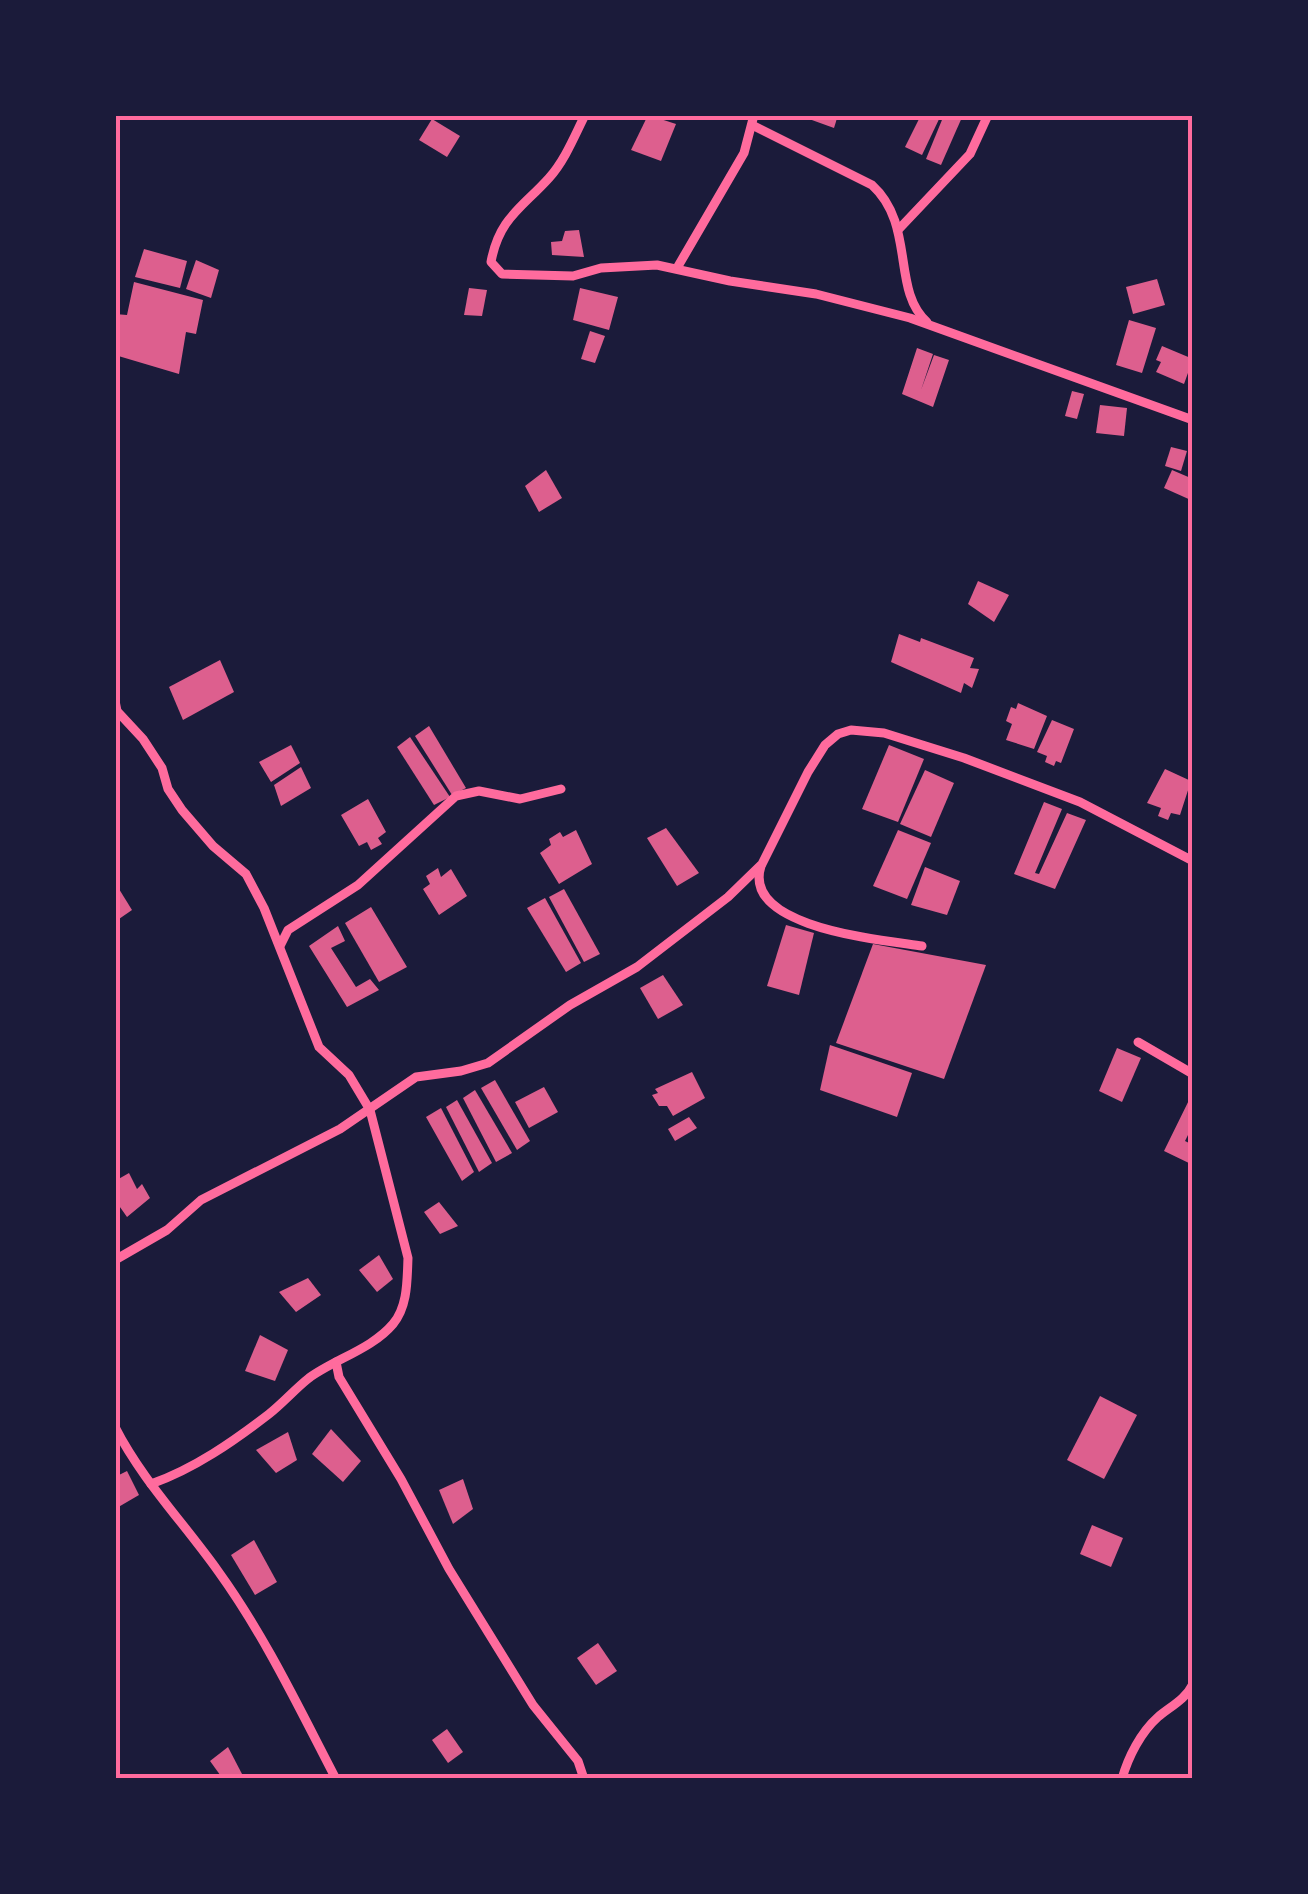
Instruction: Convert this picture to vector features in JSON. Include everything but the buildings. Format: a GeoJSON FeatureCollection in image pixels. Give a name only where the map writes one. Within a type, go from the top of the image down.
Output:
{"type":"FeatureCollection","features":[{"type":"Feature","properties":{"kind":"street"},"geometry":{"type":"LineString","coordinates":[[585,115],[552,175],[510,214],[494,246],[491,262],[502,274],[573,276],[601,268],[677,268],[730,281],[816,294],[931,326],[1193,420]]}},
{"type":"Feature","properties":{"kind":"street"},"geometry":{"type":"LineString","coordinates":[[898,230],[970,154],[988,115]]}},
{"type":"Feature","properties":{"kind":"street"},"geometry":{"type":"LineString","coordinates":[[677,268],[744,153],[753,120],[872,185],[892,209],[910,300],[931,326]]}},
{"type":"Feature","properties":{"kind":"street"},"geometry":{"type":"LineString","coordinates":[[115,701],[117,712],[144,739],[162,768],[168,789],[182,810],[213,846],[246,874],[280,946],[319,1047],[349,1076],[370,1110],[408,1258],[408,1284],[401,1311],[392,1325],[310,1377],[270,1413],[219,1448],[177,1475],[151,1484]]}},
{"type":"Feature","properties":{"kind":"street"},"geometry":{"type":"LineString","coordinates":[[922,946],[850,934],[780,911],[768,903],[759,888],[757,878],[762,864],[808,772],[825,745],[838,734],[851,730],[884,733],[1032,783],[1080,802],[1193,861]]}},
{"type":"Feature","properties":{"kind":"street"},"geometry":{"type":"LineString","coordinates":[[280,946],[288,930],[358,885],[456,796],[479,791],[520,799],[561,789]]}},
{"type":"Feature","properties":{"kind":"street"},"geometry":{"type":"LineString","coordinates":[[115,1260],[167,1230],[201,1200],[309,1146],[416,1077],[461,1072],[488,1063],[570,1006],[637,968],[728,897],[762,864]]}},
{"type":"Feature","properties":{"kind":"street"},"geometry":{"type":"LineString","coordinates":[[1138,1042],[1193,1074]]}},
{"type":"Feature","properties":{"kind":"street"},"geometry":{"type":"LineString","coordinates":[[336,1362],[339,1377],[450,1570],[532,1705],[578,1761],[584,1779]]}},
{"type":"Feature","properties":{"kind":"street"},"geometry":{"type":"LineString","coordinates":[[115,1427],[132,1460],[218,1570],[260,1633],[336,1779]]}},
{"type":"Feature","properties":{"kind":"street"},"geometry":{"type":"LineString","coordinates":[[1122,1779],[1142,1735],[1193,1684]]}}]}
